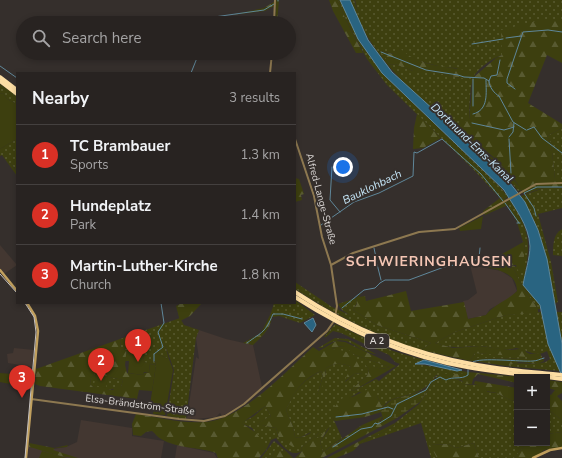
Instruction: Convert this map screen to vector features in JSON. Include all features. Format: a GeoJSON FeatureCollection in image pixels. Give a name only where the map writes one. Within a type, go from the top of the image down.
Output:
{"type":"FeatureCollection","features":[{"type":"Feature","properties":{"kind":"highway"},"geometry":{"type":"LineString","coordinates":[[0,77],[16,89]]}},
{"type":"Feature","properties":{"kind":"highway"},"geometry":{"type":"LineString","coordinates":[[0,81],[16,93]]}},
{"type":"Feature","properties":{"kind":"highway","name":"A 2"},"geometry":{"type":"LineString","coordinates":[[296,293],[356,328],[418,352],[478,365],[553,376],[562,379]]}},
{"type":"Feature","properties":{"kind":"highway","name":"A 2"},"geometry":{"type":"LineString","coordinates":[[296,297],[356,331],[412,353],[466,367],[522,374]]}},
{"type":"Feature","properties":{"kind":"highway","name":"A 2"},"geometry":{"type":"LineString","coordinates":[[550,376],[562,375]]}},
{"type":"Feature","properties":{"kind":"main road"},"geometry":{"type":"LineString","coordinates":[[0,270],[16,290]]}},
{"type":"Feature","properties":{"kind":"main road"},"geometry":{"type":"LineString","coordinates":[[26,458],[38,329],[35,316],[28,304]]}},
{"type":"Feature","properties":{"kind":"main road"},"geometry":{"type":"LineString","coordinates":[[533,458],[550,450],[562,448]]}},
{"type":"Feature","properties":{"kind":"street"},"geometry":{"type":"LineString","coordinates":[[274,16],[275,0]]}},
{"type":"Feature","properties":{"kind":"street"},"geometry":{"type":"LineString","coordinates":[[270,72],[271,60]]}},
{"type":"Feature","properties":{"kind":"street","name":"Alfred-Lange-Straße"},"geometry":{"type":"LineString","coordinates":[[296,142],[314,196],[322,235],[331,265],[336,312],[332,325]]}},
{"type":"Feature","properties":{"kind":"street"},"geometry":{"type":"LineString","coordinates":[[331,265],[352,253],[419,232],[455,229],[536,184],[562,183]]}},
{"type":"Feature","properties":{"kind":"street","name":"Elsa-Brändström-Straße"},"geometry":{"type":"LineString","coordinates":[[32,399],[179,419],[204,421],[216,419],[233,412],[248,401],[332,325]]}},
{"type":"Feature","properties":{"kind":"shaded area"},"geometry":{"type":"Polygon","coordinates":[[[0,245],[16,266],[4,274],[0,269],[0,245]]]}},
{"type":"Feature","properties":{"kind":"shaded area"},"geometry":{"type":"Polygon","coordinates":[[[470,265],[501,271],[512,278],[517,291],[509,299],[490,309],[486,315],[468,319],[463,301],[468,300],[477,293],[470,265]]]}},
{"type":"Feature","properties":{"kind":"shaded area"},"geometry":{"type":"Polygon","coordinates":[[[199,330],[226,339],[253,345],[262,387],[244,403],[222,416],[220,413],[216,417],[196,419],[187,418],[196,357],[199,359],[196,338],[199,330]]]}},
{"type":"Feature","properties":{"kind":"shaded area"},"geometry":{"type":"Polygon","coordinates":[[[14,348],[34,350],[32,367],[8,363],[7,354],[13,353],[14,348]]]}},
{"type":"Feature","properties":{"kind":"shaded area"},"geometry":{"type":"Polygon","coordinates":[[[81,420],[132,428],[132,436],[164,441],[161,458],[28,458],[28,444],[53,449],[66,447],[77,442],[81,420]]]}},
{"type":"Feature","properties":{"kind":"shaded area"},"geometry":{"type":"Polygon","coordinates":[[[177,445],[214,453],[217,458],[175,458],[177,445]]]}},
{"type":"Feature","properties":{"kind":"green space"},"geometry":{"type":"Polygon","coordinates":[[[279,0],[278,16],[275,16],[276,5],[265,11],[231,15],[264,8],[279,0]]]}},
{"type":"Feature","properties":{"kind":"green space"},"geometry":{"type":"Polygon","coordinates":[[[329,0],[338,0],[345,18],[363,53],[356,53],[333,11],[329,0]]]}},
{"type":"Feature","properties":{"kind":"green space"},"geometry":{"type":"Polygon","coordinates":[[[338,0],[340,0],[361,44],[382,73],[501,188],[508,197],[505,199],[504,197],[500,198],[472,168],[387,85],[367,59],[345,18],[338,0]]]}},
{"type":"Feature","properties":{"kind":"green space"},"geometry":{"type":"Polygon","coordinates":[[[350,0],[354,0],[358,12],[355,0],[562,0],[562,21],[536,21],[502,51],[502,55],[490,61],[478,71],[473,79],[471,89],[469,121],[456,125],[505,169],[522,190],[518,191],[496,166],[473,144],[404,82],[383,59],[365,32],[350,0]],[[400,49],[394,54],[381,51],[391,65],[395,64],[413,71],[430,71],[460,78],[473,78],[456,68],[442,67],[419,61],[406,55],[400,49]]]}},
{"type":"Feature","properties":{"kind":"green space"},"geometry":{"type":"Polygon","coordinates":[[[536,21],[562,21],[562,63],[547,55],[528,103],[562,124],[562,128],[547,136],[551,143],[555,179],[562,179],[562,187],[547,187],[524,194],[502,165],[456,125],[469,120],[473,78],[460,78],[430,71],[413,71],[395,64],[391,65],[380,51],[393,54],[396,50],[401,49],[417,60],[426,63],[475,72],[474,77],[496,58],[502,55],[501,30],[536,21]]]}},
{"type":"Feature","properties":{"kind":"green space"},"geometry":{"type":"Polygon","coordinates":[[[0,84],[16,95],[16,104],[7,99],[3,93],[0,94],[0,84]]]}},
{"type":"Feature","properties":{"kind":"green space"},"geometry":{"type":"Polygon","coordinates":[[[3,93],[7,99],[16,104],[16,140],[0,149],[0,94],[3,93]]]}},
{"type":"Feature","properties":{"kind":"green space"},"geometry":{"type":"Polygon","coordinates":[[[417,114],[441,138],[423,148],[413,149],[414,128],[417,114]]]}},
{"type":"Feature","properties":{"kind":"green space"},"geometry":{"type":"Polygon","coordinates":[[[562,128],[562,179],[555,179],[551,143],[547,136],[562,128]]]}},
{"type":"Feature","properties":{"kind":"green space"},"geometry":{"type":"Polygon","coordinates":[[[16,140],[16,170],[9,161],[16,171],[16,175],[2,155],[0,156],[0,149],[16,140]]]}},
{"type":"Feature","properties":{"kind":"green space"},"geometry":{"type":"Polygon","coordinates":[[[296,178],[299,179],[304,194],[301,195],[302,200],[296,202],[296,178]]]}},
{"type":"Feature","properties":{"kind":"green space"},"geometry":{"type":"Polygon","coordinates":[[[547,187],[562,188],[562,208],[538,214],[551,262],[558,302],[556,303],[556,306],[541,238],[531,214],[521,196],[547,187]]]}},
{"type":"Feature","properties":{"kind":"green space"},"geometry":{"type":"Polygon","coordinates":[[[504,197],[508,205],[485,215],[483,211],[500,198],[504,197]]]}},
{"type":"Feature","properties":{"kind":"green space"},"geometry":{"type":"Polygon","coordinates":[[[510,200],[523,222],[528,241],[523,285],[540,305],[540,309],[538,309],[522,286],[512,265],[516,267],[523,262],[525,241],[523,242],[517,222],[506,202],[510,200]]]}},
{"type":"Feature","properties":{"kind":"green space"},"geometry":{"type":"Polygon","coordinates":[[[483,216],[481,229],[460,231],[459,228],[483,216]]]}},
{"type":"Feature","properties":{"kind":"green space"},"geometry":{"type":"Polygon","coordinates":[[[562,229],[562,256],[553,255],[553,244],[555,237],[562,229]]]}},
{"type":"Feature","properties":{"kind":"green space"},"geometry":{"type":"Polygon","coordinates":[[[525,241],[523,270],[518,271],[516,265],[512,265],[522,286],[538,309],[538,313],[506,315],[455,332],[435,343],[453,348],[480,346],[510,350],[521,349],[524,346],[526,352],[530,354],[540,353],[544,361],[538,364],[519,362],[506,366],[474,361],[478,358],[527,359],[528,357],[475,353],[470,361],[421,350],[431,343],[377,325],[353,310],[357,304],[356,298],[361,293],[359,297],[365,296],[366,301],[406,291],[411,311],[464,302],[468,319],[486,315],[489,311],[517,291],[514,280],[511,277],[502,271],[486,267],[488,262],[525,241]]]}},
{"type":"Feature","properties":{"kind":"green space"},"geometry":{"type":"Polygon","coordinates":[[[296,283],[332,307],[350,315],[342,310],[338,304],[356,298],[357,303],[353,310],[377,325],[431,343],[421,350],[371,331],[325,307],[296,290],[296,283]]]}},
{"type":"Feature","properties":{"kind":"green space"},"geometry":{"type":"Polygon","coordinates":[[[296,301],[315,315],[300,323],[279,316],[273,317],[273,313],[271,313],[274,304],[296,304],[296,301]]]}},
{"type":"Feature","properties":{"kind":"green space"},"geometry":{"type":"Polygon","coordinates":[[[180,304],[201,304],[190,316],[180,321],[176,306],[180,304]]]}},
{"type":"Feature","properties":{"kind":"green space"},"geometry":{"type":"Polygon","coordinates":[[[556,307],[557,312],[562,312],[562,344],[556,307]]]}},
{"type":"Feature","properties":{"kind":"green space"},"geometry":{"type":"Polygon","coordinates":[[[541,312],[548,343],[560,371],[506,366],[517,363],[535,364],[545,362],[550,359],[547,351],[535,354],[516,348],[507,350],[481,346],[453,347],[435,343],[455,332],[506,315],[541,312]]]}},
{"type":"Feature","properties":{"kind":"green space"},"geometry":{"type":"Polygon","coordinates":[[[271,313],[273,313],[271,323],[260,338],[253,345],[243,343],[261,333],[271,313]]]}},
{"type":"Feature","properties":{"kind":"green space"},"geometry":{"type":"Polygon","coordinates":[[[180,318],[184,325],[199,330],[196,338],[186,419],[167,416],[174,370],[164,342],[169,359],[155,353],[153,359],[156,365],[143,362],[144,353],[121,349],[120,339],[180,318]]]}},
{"type":"Feature","properties":{"kind":"green space"},"geometry":{"type":"Polygon","coordinates":[[[335,324],[393,351],[424,360],[416,364],[468,372],[461,375],[436,375],[423,389],[416,393],[394,399],[384,406],[381,405],[377,396],[359,392],[340,404],[332,416],[342,438],[323,452],[320,442],[330,427],[318,438],[315,438],[319,432],[301,448],[302,451],[298,453],[288,450],[276,438],[271,440],[266,450],[252,428],[241,423],[254,416],[265,406],[271,416],[257,424],[276,428],[279,438],[296,447],[311,432],[299,438],[295,437],[293,427],[286,410],[299,387],[321,371],[323,376],[317,396],[325,377],[326,368],[335,364],[344,364],[351,367],[345,382],[354,374],[362,373],[331,350],[336,347],[345,346],[355,355],[390,367],[382,369],[366,365],[369,370],[367,376],[351,390],[353,391],[376,379],[379,381],[400,364],[395,362],[389,355],[341,333],[333,331],[324,337],[335,324]]]}},
{"type":"Feature","properties":{"kind":"green space"},"geometry":{"type":"Polygon","coordinates":[[[335,338],[348,339],[376,354],[368,352],[350,343],[338,340],[322,348],[318,348],[335,338]]]}},
{"type":"Feature","properties":{"kind":"green space"},"geometry":{"type":"Polygon","coordinates":[[[120,339],[121,349],[127,350],[125,365],[127,373],[143,375],[144,373],[149,373],[150,364],[156,365],[152,391],[139,390],[137,399],[40,386],[35,384],[36,369],[120,339]],[[95,374],[91,378],[90,384],[93,387],[113,390],[115,387],[121,387],[123,380],[95,374]]]}},
{"type":"Feature","properties":{"kind":"green space"},"geometry":{"type":"Polygon","coordinates":[[[336,341],[345,342],[396,366],[353,391],[351,390],[367,376],[369,370],[365,364],[382,369],[390,367],[355,355],[344,346],[332,349],[343,351],[351,355],[357,362],[362,373],[354,374],[344,382],[351,367],[344,364],[335,364],[326,368],[320,396],[317,396],[323,376],[321,371],[303,382],[286,410],[293,427],[295,437],[299,438],[312,433],[298,447],[293,447],[279,438],[276,428],[256,424],[271,416],[265,406],[242,423],[254,431],[266,450],[259,458],[218,458],[216,453],[174,445],[160,438],[152,431],[146,432],[141,436],[133,435],[132,424],[136,414],[179,421],[205,422],[219,419],[234,413],[263,393],[313,347],[319,351],[336,341]]]}},
{"type":"Feature","properties":{"kind":"green space"},"geometry":{"type":"Polygon","coordinates":[[[127,350],[144,353],[143,362],[150,363],[149,373],[144,372],[143,375],[128,373],[129,361],[125,361],[127,350]]]}},
{"type":"Feature","properties":{"kind":"green space"},"geometry":{"type":"Polygon","coordinates":[[[155,353],[169,359],[173,370],[165,415],[153,414],[154,406],[150,405],[156,365],[153,356],[155,353]]]}},
{"type":"Feature","properties":{"kind":"green space"},"geometry":{"type":"Polygon","coordinates":[[[475,353],[529,356],[527,359],[478,358],[474,361],[470,361],[475,353]]]}},
{"type":"Feature","properties":{"kind":"green space"},"geometry":{"type":"Polygon","coordinates":[[[468,372],[514,376],[514,382],[478,374],[473,379],[472,384],[461,384],[463,381],[454,378],[446,381],[441,377],[438,380],[438,377],[435,377],[441,374],[468,372]]]}},
{"type":"Feature","properties":{"kind":"green space"},"geometry":{"type":"Polygon","coordinates":[[[0,373],[24,375],[24,379],[14,376],[14,380],[8,379],[10,384],[0,382],[0,373]]]}},
{"type":"Feature","properties":{"kind":"green space"},"geometry":{"type":"Polygon","coordinates":[[[95,374],[123,380],[121,387],[105,390],[93,387],[90,384],[91,378],[95,374]]]}},
{"type":"Feature","properties":{"kind":"green space"},"geometry":{"type":"Polygon","coordinates":[[[96,374],[108,376],[106,388],[94,385],[96,374]]]}},
{"type":"Feature","properties":{"kind":"green space"},"geometry":{"type":"Polygon","coordinates":[[[438,377],[438,380],[432,384],[420,402],[397,418],[391,417],[379,424],[383,418],[381,412],[388,403],[396,398],[422,391],[438,377]]]}},
{"type":"Feature","properties":{"kind":"green space"},"geometry":{"type":"Polygon","coordinates":[[[441,377],[454,378],[463,382],[462,384],[478,385],[488,392],[497,393],[514,401],[514,446],[524,446],[514,458],[479,458],[474,443],[456,448],[448,444],[431,445],[437,458],[431,458],[421,423],[360,444],[394,426],[395,423],[419,404],[432,384],[441,377]]]}},
{"type":"Feature","properties":{"kind":"green space"},"geometry":{"type":"Polygon","coordinates":[[[550,380],[562,382],[562,393],[557,396],[562,401],[562,420],[550,411],[550,394],[555,390],[550,389],[550,380]]]}},
{"type":"Feature","properties":{"kind":"green space"},"geometry":{"type":"Polygon","coordinates":[[[475,381],[514,388],[514,401],[497,393],[481,390],[478,385],[474,384],[475,381]]]}},
{"type":"Feature","properties":{"kind":"green space"},"geometry":{"type":"Polygon","coordinates":[[[368,389],[377,396],[381,405],[384,406],[381,412],[365,417],[335,421],[330,414],[337,404],[340,404],[343,397],[352,397],[368,389]]]}},
{"type":"Feature","properties":{"kind":"green space"},"geometry":{"type":"Polygon","coordinates":[[[550,411],[562,420],[562,432],[550,434],[550,411]]]}},
{"type":"Feature","properties":{"kind":"green space"},"geometry":{"type":"Polygon","coordinates":[[[383,416],[379,422],[391,417],[397,418],[322,458],[295,458],[302,451],[301,448],[320,431],[315,438],[318,438],[330,425],[320,442],[323,452],[362,425],[383,416]]]}},
{"type":"Feature","properties":{"kind":"green space"},"geometry":{"type":"Polygon","coordinates":[[[395,423],[394,426],[360,444],[353,451],[336,458],[327,458],[395,423]]]}},
{"type":"Feature","properties":{"kind":"green space"},"geometry":{"type":"Polygon","coordinates":[[[562,432],[562,447],[544,450],[535,458],[514,458],[524,446],[550,446],[550,434],[562,432]]]}},
{"type":"Feature","properties":{"kind":"green space"},"geometry":{"type":"Polygon","coordinates":[[[274,441],[287,452],[274,451],[271,458],[261,458],[274,441]]]}},
{"type":"Feature","properties":{"kind":"green space"},"geometry":{"type":"Polygon","coordinates":[[[29,443],[54,448],[68,445],[67,447],[55,448],[53,450],[78,458],[59,456],[29,447],[29,443]]]}},
{"type":"Feature","properties":{"kind":"green space"},"geometry":{"type":"Polygon","coordinates":[[[474,443],[479,458],[437,458],[430,445],[448,444],[456,448],[474,443]]]}},
{"type":"Feature","properties":{"kind":"green space"},"geometry":{"type":"Polygon","coordinates":[[[278,448],[283,452],[287,452],[293,458],[271,458],[274,451],[278,448]]]}},
{"type":"Feature","properties":{"kind":"green space"},"geometry":{"type":"Polygon","coordinates":[[[42,451],[67,458],[39,458],[42,451]]]}},
{"type":"Feature","properties":{"kind":"water"},"geometry":{"type":"Polygon","coordinates":[[[340,0],[350,0],[368,40],[392,72],[498,168],[525,202],[538,230],[547,259],[562,344],[562,376],[548,344],[540,305],[523,285],[530,246],[527,231],[516,210],[504,190],[382,73],[358,39],[340,0]]]}},
{"type":"Feature","properties":{"kind":"water"},"geometry":{"type":"Polygon","coordinates":[[[313,318],[316,325],[312,332],[304,323],[313,318]]]}},
{"type":"Feature","properties":{"kind":"water"},"geometry":{"type":"Polygon","coordinates":[[[424,360],[462,370],[457,371],[425,364],[415,364],[424,360]]]}},
{"type":"Feature","properties":{"kind":"waterway"},"geometry":{"type":"LineString","coordinates":[[221,16],[264,10],[274,4]]}},
{"type":"Feature","properties":{"kind":"waterway"},"geometry":{"type":"LineString","coordinates":[[515,89],[507,83],[507,79],[523,32],[548,30],[562,32]]}},
{"type":"Feature","properties":{"kind":"waterway"},"geometry":{"type":"LineString","coordinates":[[506,38],[521,36]]}},
{"type":"Feature","properties":{"kind":"waterway"},"geometry":{"type":"LineString","coordinates":[[472,44],[503,39]]}},
{"type":"Feature","properties":{"kind":"waterway"},"geometry":{"type":"LineString","coordinates":[[381,52],[426,70],[464,77],[484,78],[489,81],[492,90],[499,96],[513,122],[526,130]]}},
{"type":"Feature","properties":{"kind":"waterway"},"geometry":{"type":"LineString","coordinates":[[191,72],[196,60]]}},
{"type":"Feature","properties":{"kind":"waterway"},"geometry":{"type":"LineString","coordinates":[[489,81],[491,76],[497,75],[500,60]]}},
{"type":"Feature","properties":{"kind":"waterway"},"geometry":{"type":"LineString","coordinates":[[0,66],[16,77]]}},
{"type":"Feature","properties":{"kind":"waterway"},"geometry":{"type":"LineString","coordinates":[[473,79],[473,106]]}},
{"type":"Feature","properties":{"kind":"waterway"},"geometry":{"type":"LineString","coordinates":[[473,114],[482,109],[486,100],[486,80]]}},
{"type":"Feature","properties":{"kind":"waterway"},"geometry":{"type":"LineString","coordinates":[[472,123],[504,130],[514,127]]}},
{"type":"Feature","properties":{"kind":"waterway"},"geometry":{"type":"LineString","coordinates":[[509,137],[513,132],[514,123]]}},
{"type":"Feature","properties":{"kind":"waterway"},"geometry":{"type":"LineString","coordinates":[[527,130],[534,127],[542,138],[562,153]]}},
{"type":"Feature","properties":{"kind":"waterway","name":"Bauklohbach"},"geometry":{"type":"LineString","coordinates":[[321,225],[354,202],[379,193],[413,176],[414,152],[417,153],[442,139],[481,174],[503,201]]}},
{"type":"Feature","properties":{"kind":"waterway","name":"Dortmund-Ems-Kanal"},"geometry":{"type":"LineString","coordinates":[[509,139],[511,173]]}},
{"type":"Feature","properties":{"kind":"waterway"},"geometry":{"type":"LineString","coordinates":[[332,167],[330,200],[340,212]]}},
{"type":"Feature","properties":{"kind":"waterway"},"geometry":{"type":"LineString","coordinates":[[536,216],[534,208],[524,193],[537,187],[562,187]]}},
{"type":"Feature","properties":{"kind":"waterway","name":"Bauklohbach"},"geometry":{"type":"LineString","coordinates":[[505,203],[519,223]]}},
{"type":"Feature","properties":{"kind":"waterway"},"geometry":{"type":"LineString","coordinates":[[374,248],[377,262]]}},
{"type":"Feature","properties":{"kind":"waterway"},"geometry":{"type":"LineString","coordinates":[[465,260],[473,261],[479,258],[480,248]]}},
{"type":"Feature","properties":{"kind":"waterway"},"geometry":{"type":"LineString","coordinates":[[380,283],[385,280],[409,280],[444,267],[459,264],[464,260]]}},
{"type":"Feature","properties":{"kind":"waterway"},"geometry":{"type":"LineString","coordinates":[[377,264],[381,280]]}},
{"type":"Feature","properties":{"kind":"waterway"},"geometry":{"type":"LineString","coordinates":[[342,308],[364,290],[375,288],[380,283]]}},
{"type":"Feature","properties":{"kind":"waterway"},"geometry":{"type":"LineString","coordinates":[[154,361],[154,354],[163,347],[158,332],[164,323],[161,304]]}},
{"type":"Feature","properties":{"kind":"waterway"},"geometry":{"type":"LineString","coordinates":[[247,343],[263,331],[268,325],[273,314],[283,314],[302,319]]}},
{"type":"Feature","properties":{"kind":"waterway"},"geometry":{"type":"LineString","coordinates":[[473,362],[483,360],[533,361],[544,358]]}},
{"type":"Feature","properties":{"kind":"waterway"},"geometry":{"type":"LineString","coordinates":[[333,447],[361,429],[372,427],[375,423],[378,424],[391,416],[397,404],[426,390],[431,382],[440,377],[446,380],[451,378],[460,378],[468,375],[468,370]]}},
{"type":"Feature","properties":{"kind":"waterway"},"geometry":{"type":"LineString","coordinates":[[336,417],[362,414],[388,407],[393,409]]}},
{"type":"Feature","properties":{"kind":"tram line"},"geometry":{"type":"LineString","coordinates":[[0,274],[16,292]]}},
{"type":"Feature","properties":{"kind":"tram line"},"geometry":{"type":"LineString","coordinates":[[25,458],[36,332],[34,317],[26,304]]}},
{"type":"Feature","properties":{"kind":"place","name":"TC Brambauer"},"geometry":{"type":"Point","coordinates":[138,362]}},
{"type":"Feature","properties":{"kind":"place","name":"Hundeplatz"},"geometry":{"type":"Point","coordinates":[101,381]}},
{"type":"Feature","properties":{"kind":"place","name":"Martin-Luther-Kirche"},"geometry":{"type":"Point","coordinates":[22,398]}},
{"type":"Feature","properties":{"kind":"district","name":"SCHWIERINGHAUSEN"},"geometry":{"type":"Point","coordinates":[429,261]}}]}
